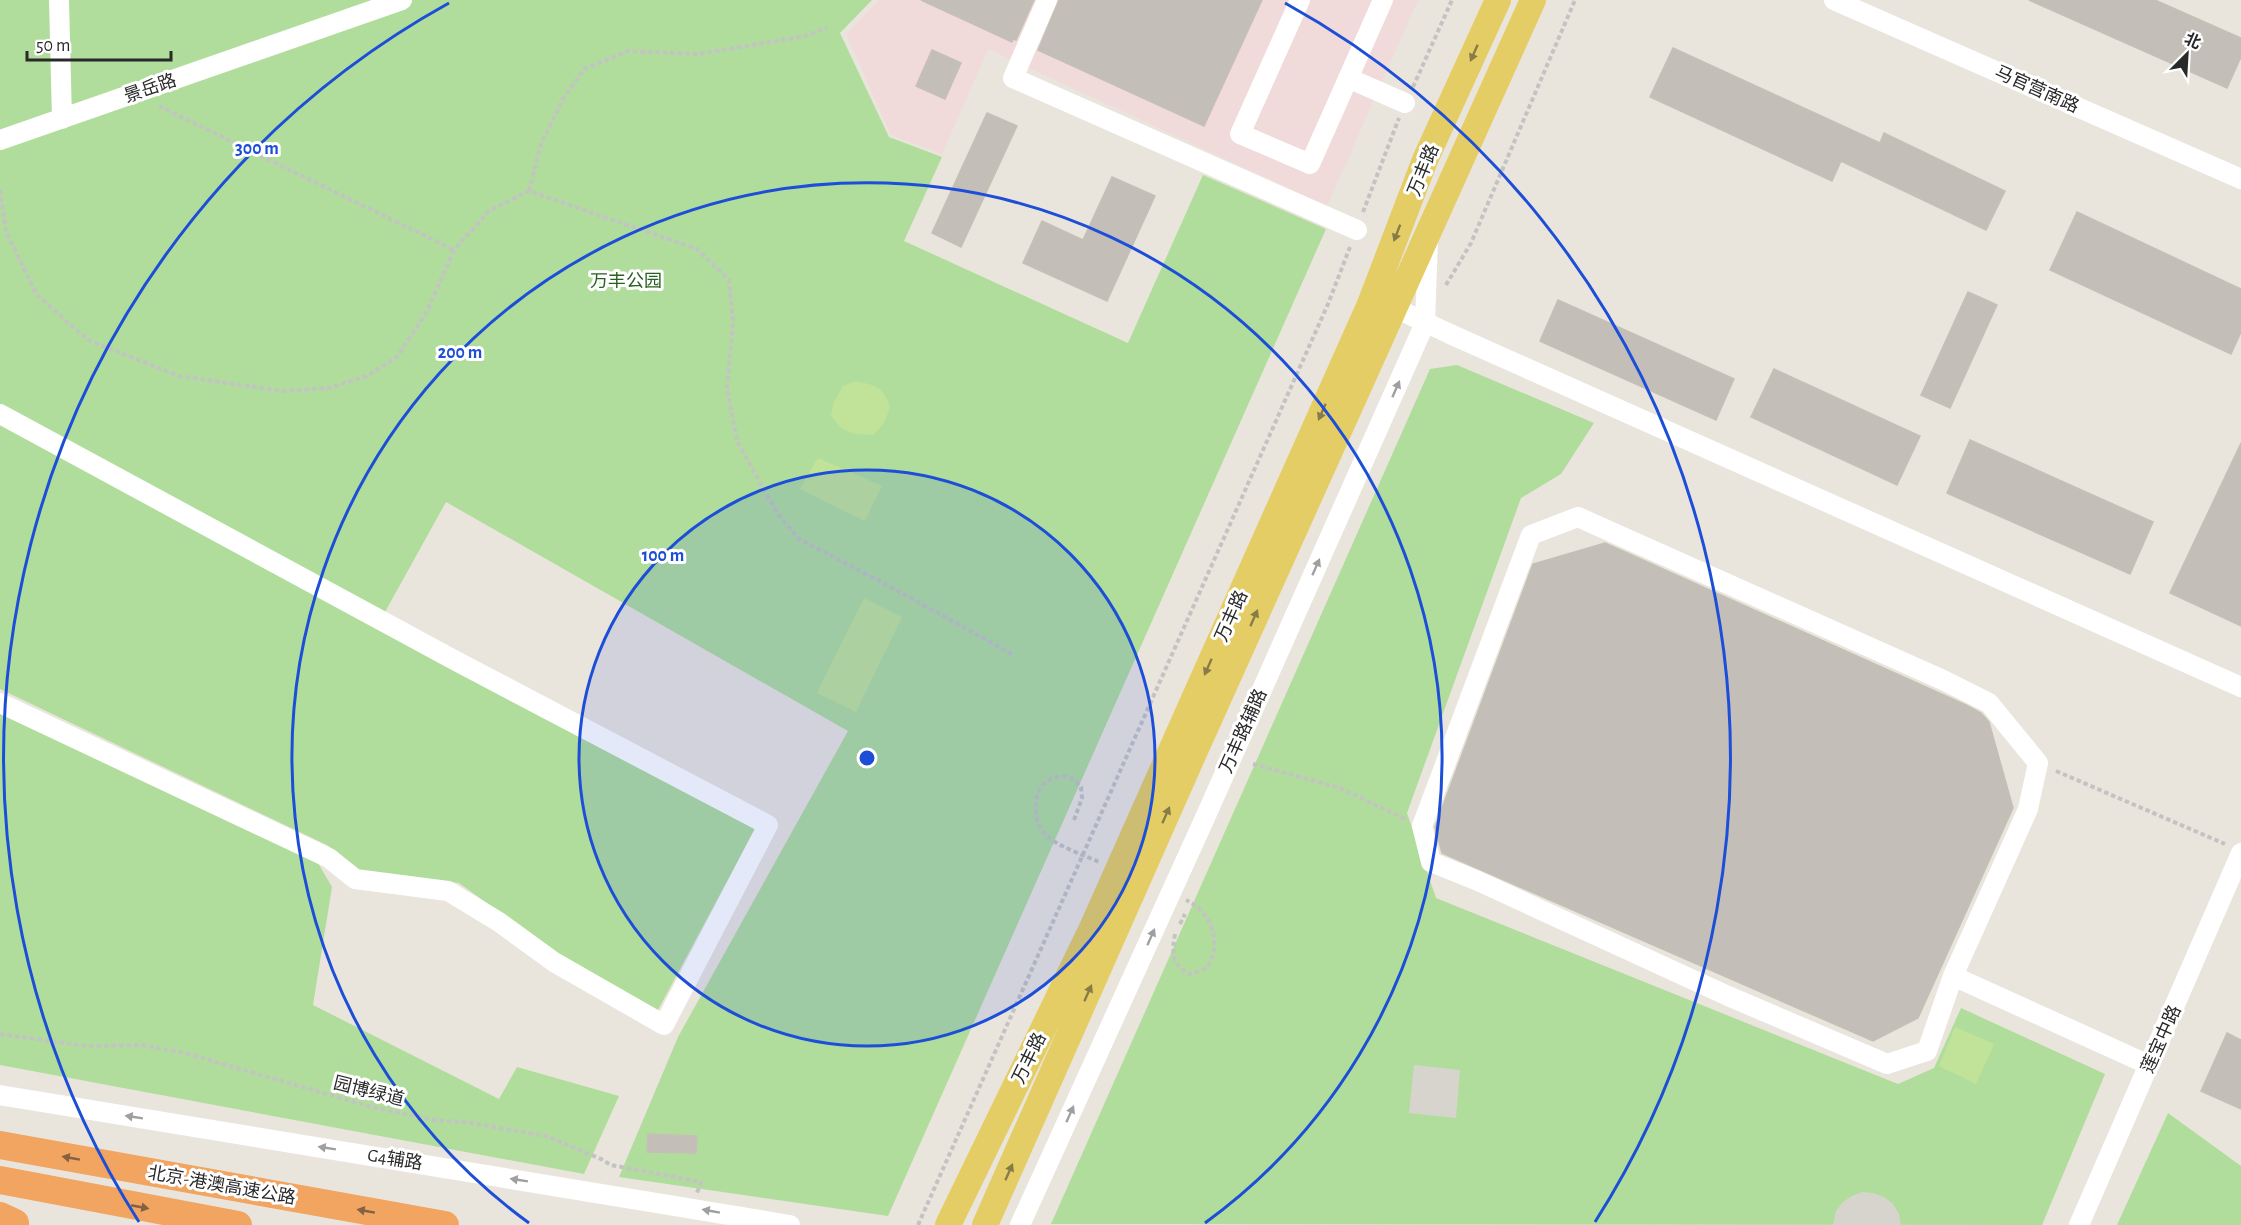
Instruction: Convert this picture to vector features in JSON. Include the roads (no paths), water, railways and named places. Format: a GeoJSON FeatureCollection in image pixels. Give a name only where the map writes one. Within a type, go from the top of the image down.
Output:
{"type":"FeatureCollection","features":[{"type":"Feature","properties":{"kind":"highway","name":"北京-港澳高速公路"},"geometry":{"type":"LineString","coordinates":[[0,1145],[445,1225]]}},
{"type":"Feature","properties":{"kind":"highway","name":"北京-港澳高速公路"},"geometry":{"type":"LineString","coordinates":[[0,1180],[238,1225]]}},
{"type":"Feature","properties":{"kind":"main road","name":"万丰路"},"geometry":{"type":"LineString","coordinates":[[948,1225],[1101,909],[1370,304],[1425,160],[1498,0]]}},
{"type":"Feature","properties":{"kind":"main road","name":"万丰路"},"geometry":{"type":"LineString","coordinates":[[985,1225],[1393,307],[1533,0]]}},
{"type":"Feature","properties":{"kind":"street"},"geometry":{"type":"LineString","coordinates":[[59,0],[62,119]]}},
{"type":"Feature","properties":{"kind":"street","name":"景岳路"},"geometry":{"type":"LineString","coordinates":[[0,140],[402,0]]}},
{"type":"Feature","properties":{"kind":"street"},"geometry":{"type":"LineString","coordinates":[[1047,0],[1013,78],[1357,230]]}},
{"type":"Feature","properties":{"kind":"street"},"geometry":{"type":"LineString","coordinates":[[1300,0],[1240,134],[1310,164],[1383,0]]}},
{"type":"Feature","properties":{"kind":"street","name":"马官营南路"},"geometry":{"type":"LineString","coordinates":[[1834,0],[2241,179]]}},
{"type":"Feature","properties":{"kind":"street"},"geometry":{"type":"LineString","coordinates":[[1348,78],[1405,102]]}},
{"type":"Feature","properties":{"kind":"street","name":"万丰路辅路"},"geometry":{"type":"LineString","coordinates":[[1020,1225],[1204,820],[1425,323],[1429,228]]}},
{"type":"Feature","properties":{"kind":"street"},"geometry":{"type":"LineString","coordinates":[[1393,307],[2241,687]]}},
{"type":"Feature","properties":{"kind":"street"},"geometry":{"type":"LineString","coordinates":[[0,414],[456,661],[768,825],[664,1025],[554,962],[499,922],[448,891],[355,879],[329,858],[0,703]]}},
{"type":"Feature","properties":{"kind":"street"},"geometry":{"type":"LineString","coordinates":[[1578,517],[1943,680],[1989,703],[2038,763],[2028,809],[1953,976],[1927,1051],[1887,1064],[1728,996],[1478,881],[1431,862],[1422,826],[1531,535],[1578,517]]}},
{"type":"Feature","properties":{"kind":"street","name":"莲宝中路"},"geometry":{"type":"LineString","coordinates":[[2079,1225],[2149,1065],[2236,849]]}},
{"type":"Feature","properties":{"kind":"street"},"geometry":{"type":"LineString","coordinates":[[1953,976],[2149,1065]]}},
{"type":"Feature","properties":{"kind":"street","name":"G4辅路"},"geometry":{"type":"LineString","coordinates":[[0,1095],[790,1225]]}},
{"type":"Feature","properties":{"kind":"park label","name":"万丰公园"},"geometry":{"type":"Point","coordinates":[626,281]}}]}
